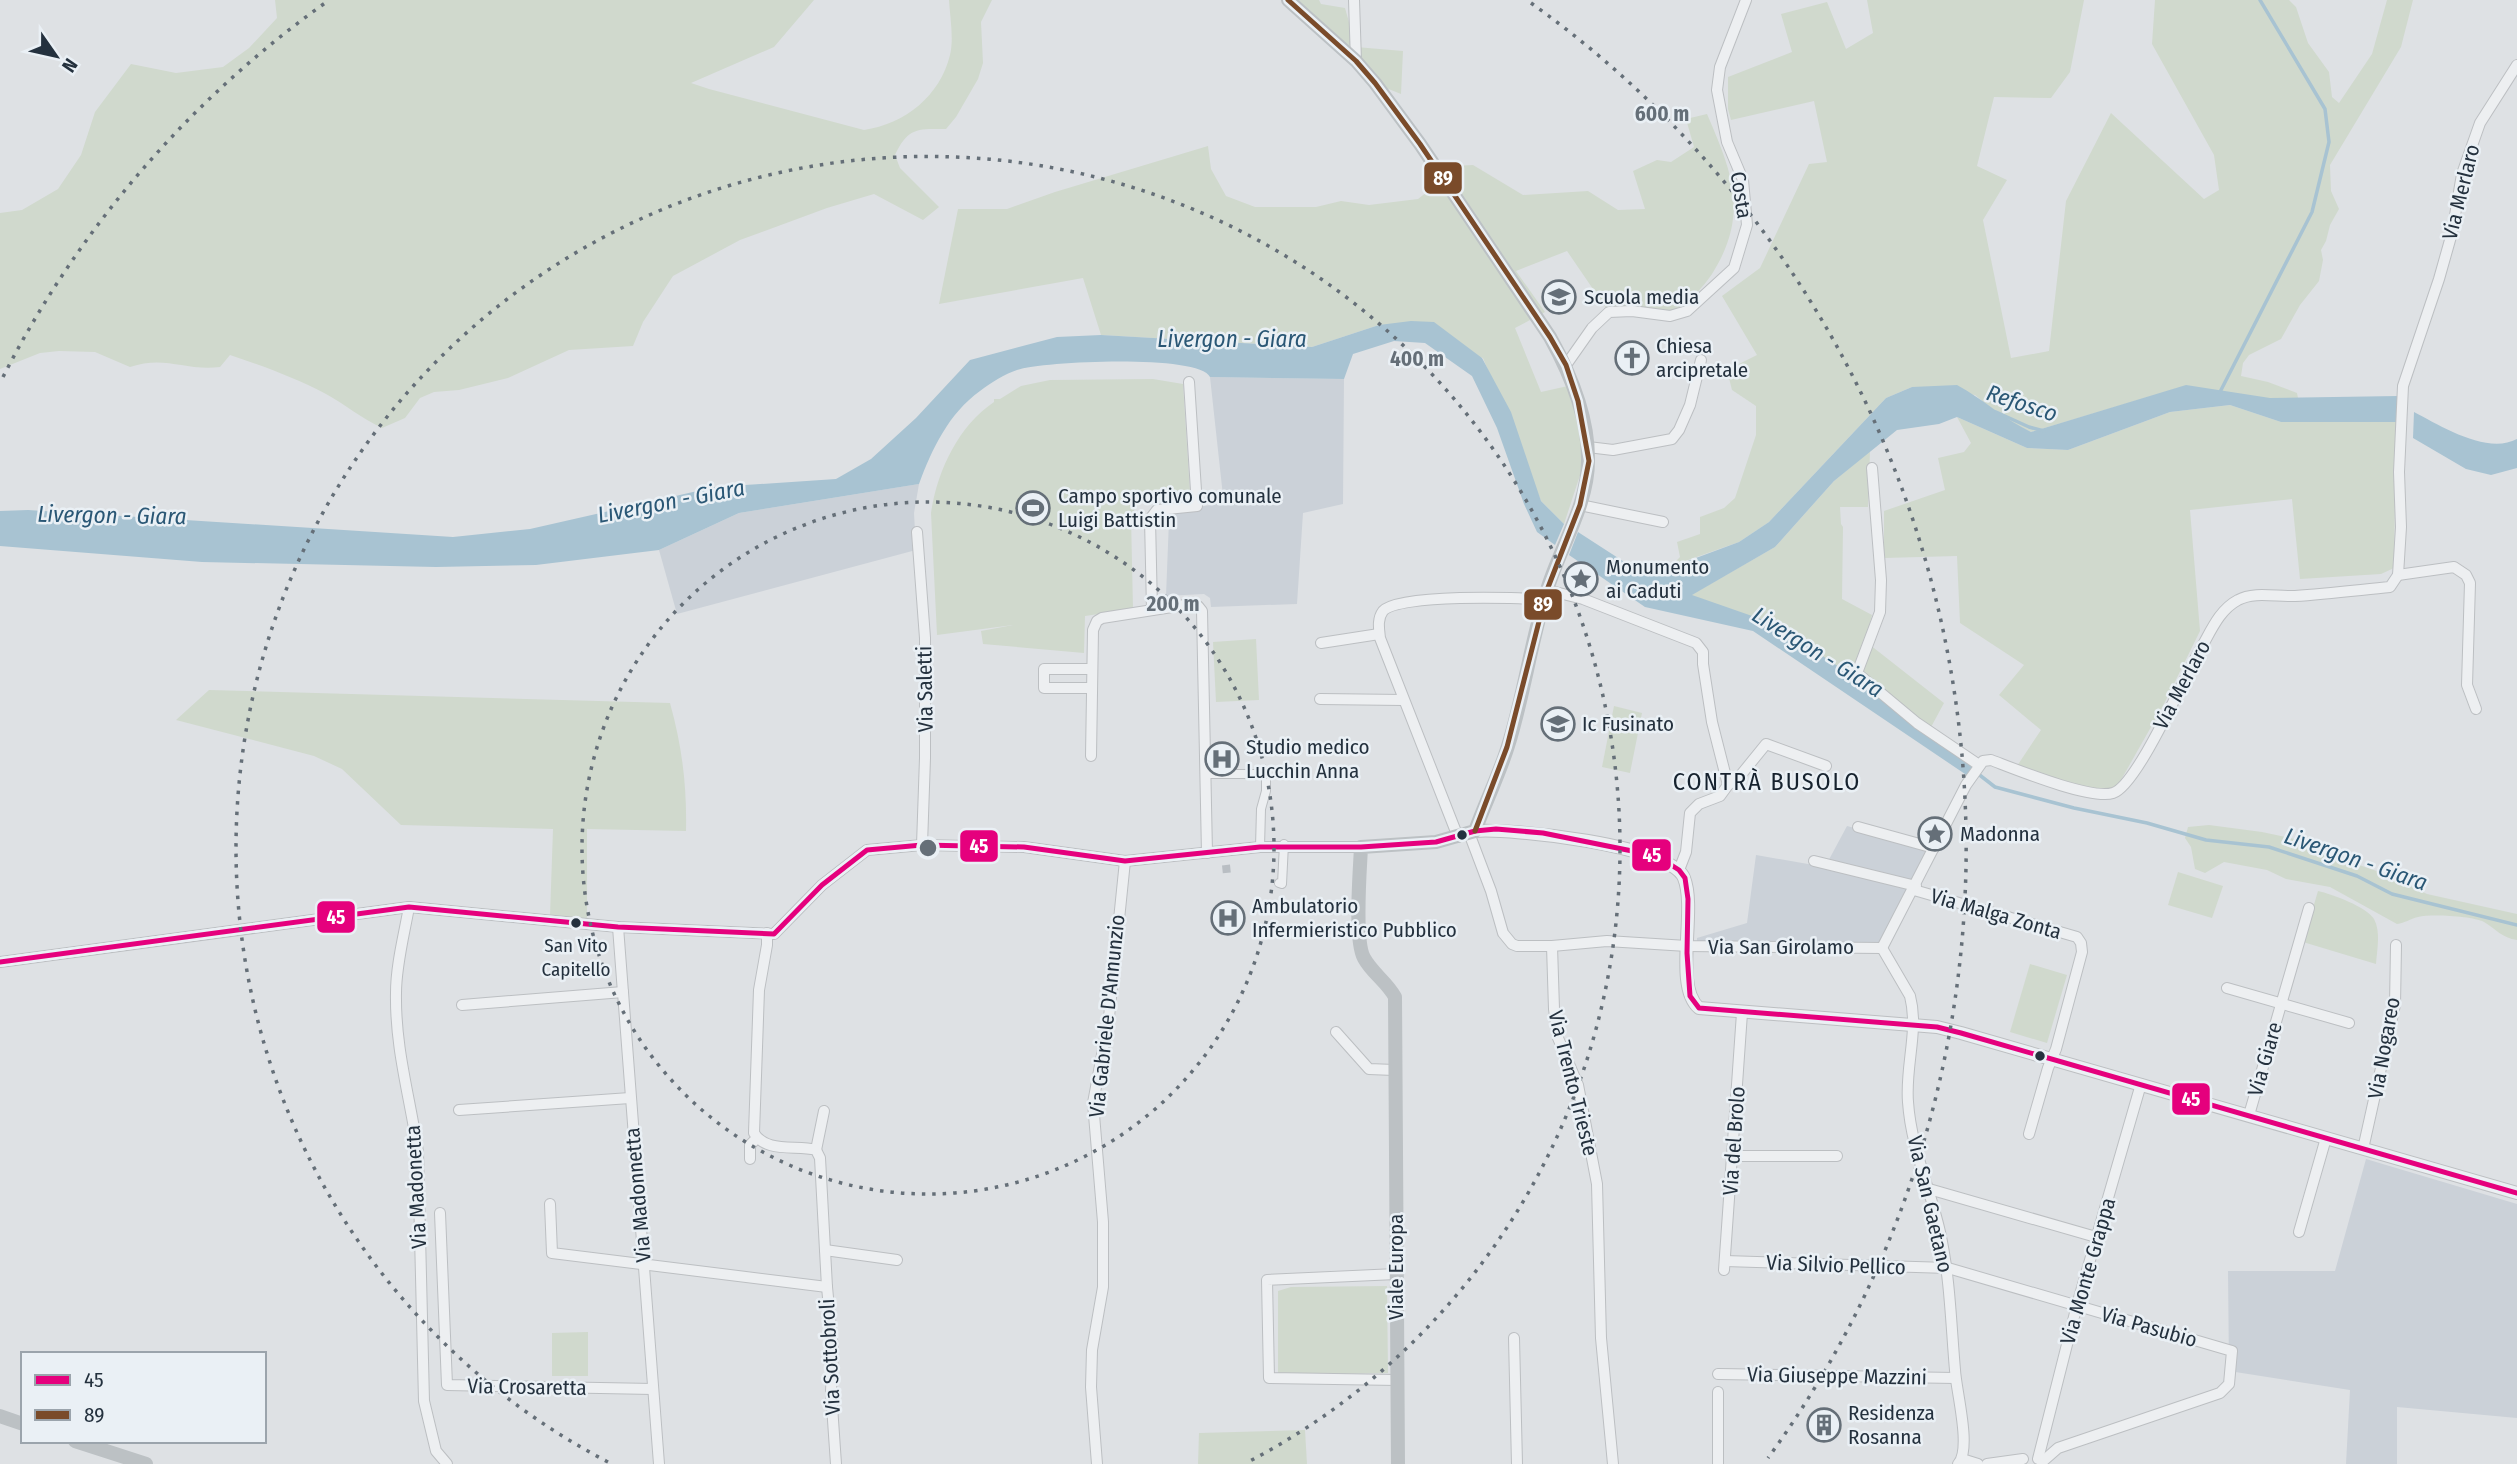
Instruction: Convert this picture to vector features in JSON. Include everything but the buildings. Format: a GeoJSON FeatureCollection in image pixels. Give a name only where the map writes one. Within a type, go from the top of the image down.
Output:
{"type":"FeatureCollection","features":[{"type":"Feature","properties":{"kind":"main road"},"geometry":{"type":"LineString","coordinates":[[1288,0],[1356,61],[1420,144],[1550,337],[1566,365],[1578,401],[1588,447],[1589,461],[1580,505],[1546,595],[1507,747],[1467,833],[1437,842],[1361,847]]}},
{"type":"Feature","properties":{"kind":"main road","name":"Viale Europa"},"geometry":{"type":"LineString","coordinates":[[1361,847],[1359,918],[1363,956],[1395,997],[1398,1464]]}},
{"type":"Feature","properties":{"kind":"main road"},"geometry":{"type":"LineString","coordinates":[[0,1416],[21,1423]]}},
{"type":"Feature","properties":{"kind":"main road"},"geometry":{"type":"LineString","coordinates":[[81,1443],[146,1464]]}},
{"type":"Feature","properties":{"kind":"street"},"geometry":{"type":"LineString","coordinates":[[1354,0],[1356,61]]}},
{"type":"Feature","properties":{"kind":"street","name":"Costa"},"geometry":{"type":"LineString","coordinates":[[1566,365],[1600,318],[1609,312],[1632,311],[1670,316],[1687,311],[1734,268],[1747,225],[1743,180],[1727,142],[1717,90],[1720,67],[1746,0]]}},
{"type":"Feature","properties":{"kind":"street","name":"Via Merlaro"},"geometry":{"type":"LineString","coordinates":[[1979,765],[1986,759],[1991,760],[2043,780],[2098,794],[2112,794],[2132,775],[2168,715],[2195,658],[2224,608],[2241,598],[2324,594],[2390,587],[2398,575],[2403,386],[2452,233],[2462,174],[2475,135],[2480,122],[2517,65]]}},
{"type":"Feature","properties":{"kind":"street"},"geometry":{"type":"LineString","coordinates":[[1588,447],[1613,450],[1672,439],[1690,405],[1701,360]]}},
{"type":"Feature","properties":{"kind":"street"},"geometry":{"type":"LineString","coordinates":[[1152,610],[1150,519],[1157,510],[1197,506],[1189,382]]}},
{"type":"Feature","properties":{"kind":"street"},"geometry":{"type":"LineString","coordinates":[[1872,468],[1881,580],[1880,612],[1857,673],[1917,723],[1979,765],[1966,785],[1882,948]]}},
{"type":"Feature","properties":{"kind":"street"},"geometry":{"type":"LineString","coordinates":[[1580,505],[1663,522]]}},
{"type":"Feature","properties":{"kind":"street","name":"Via Saletti"},"geometry":{"type":"LineString","coordinates":[[917,533],[925,638],[922,845]]}},
{"type":"Feature","properties":{"kind":"street","name":"Via Merlaro"},"geometry":{"type":"LineString","coordinates":[[2398,575],[2454,567],[2466,575],[2470,583],[2467,685],[2476,709]]}},
{"type":"Feature","properties":{"kind":"street"},"geometry":{"type":"LineString","coordinates":[[1552,946],[1517,946],[1511,944],[1503,933],[1491,891],[1467,833],[1403,700],[1379,634],[1378,622],[1383,612],[1393,605],[1411,601],[1546,595],[1583,599],[1696,643],[1703,652],[1712,722],[1728,785]]}},
{"type":"Feature","properties":{"kind":"street"},"geometry":{"type":"LineString","coordinates":[[1091,756],[1093,630],[1097,621],[1191,604],[1198,606],[1202,611],[1207,853]]}},
{"type":"Feature","properties":{"kind":"street"},"geometry":{"type":"LineString","coordinates":[[1321,643],[1379,634]]}},
{"type":"Feature","properties":{"kind":"street"},"geometry":{"type":"LineString","coordinates":[[1092,669],[1044,668],[1044,688],[1092,688]]}},
{"type":"Feature","properties":{"kind":"street"},"geometry":{"type":"LineString","coordinates":[[1320,699],[1403,700]]}},
{"type":"Feature","properties":{"kind":"street"},"geometry":{"type":"LineString","coordinates":[[1679,870],[1686,852],[1690,813],[1699,804],[1720,796],[1766,744],[1826,766]]}},
{"type":"Feature","properties":{"kind":"street"},"geometry":{"type":"LineString","coordinates":[[1206,774],[1266,774],[1266,791],[1261,809],[1260,847]]}},
{"type":"Feature","properties":{"kind":"street"},"geometry":{"type":"LineString","coordinates":[[1858,827],[1934,848]]}},
{"type":"Feature","properties":{"kind":"street"},"geometry":{"type":"LineString","coordinates":[[1467,833],[1496,829],[1543,833],[1657,856],[1679,870],[1685,878],[1688,899],[1689,996],[1692,1002],[1705,1010],[1937,1027],[2517,1193]]}},
{"type":"Feature","properties":{"kind":"street"},"geometry":{"type":"LineString","coordinates":[[816,1150],[766,1146],[754,1133],[759,998],[767,945],[771,934],[822,885],[867,850],[922,845],[1024,847],[1125,861],[1284,845],[1361,847]]}},
{"type":"Feature","properties":{"kind":"street"},"geometry":{"type":"LineString","coordinates":[[1279,883],[1282,884],[1284,845]]}},
{"type":"Feature","properties":{"kind":"street","name":"Via Gabriele D'Annunzio"},"geometry":{"type":"LineString","coordinates":[[1097,1464],[1091,1387],[1092,1350],[1103,1287],[1103,1222],[1093,1103],[1109,1017],[1125,861]]}},
{"type":"Feature","properties":{"kind":"street"},"geometry":{"type":"LineString","coordinates":[[1814,861],[1915,888]]}},
{"type":"Feature","properties":{"kind":"street","name":"Via Malga Zonta"},"geometry":{"type":"LineString","coordinates":[[1915,888],[2077,937],[2082,952],[2052,1059]]}},
{"type":"Feature","properties":{"kind":"street"},"geometry":{"type":"LineString","coordinates":[[0,962],[409,907],[618,926],[771,934]]}},
{"type":"Feature","properties":{"kind":"street","name":"Via Madonetta"},"geometry":{"type":"LineString","coordinates":[[409,907],[396,989],[396,1020],[405,1089],[418,1152],[425,1401],[436,1451],[447,1464]]}},
{"type":"Feature","properties":{"kind":"street","name":"Via Giare"},"geometry":{"type":"LineString","coordinates":[[2249,1115],[2309,908]]}},
{"type":"Feature","properties":{"kind":"street","name":"Via Madonnetta"},"geometry":{"type":"LineString","coordinates":[[618,926],[659,1464]]}},
{"type":"Feature","properties":{"kind":"street","name":"Via San Girolamo"},"geometry":{"type":"LineString","coordinates":[[1552,946],[1607,941],[1687,946],[1882,948],[1910,996],[1914,1026]]}},
{"type":"Feature","properties":{"kind":"street","name":"Via Nogareo"},"geometry":{"type":"LineString","coordinates":[[2363,1149],[2395,1005],[2396,945]]}},
{"type":"Feature","properties":{"kind":"street","name":"Via Trento Trieste"},"geometry":{"type":"LineString","coordinates":[[1552,946],[1554,1009],[1558,1038],[1578,1085],[1597,1184],[1601,1338],[1613,1464]]}},
{"type":"Feature","properties":{"kind":"street","name":"Via Giare"},"geometry":{"type":"LineString","coordinates":[[2227,988],[2349,1023]]}},
{"type":"Feature","properties":{"kind":"street"},"geometry":{"type":"LineString","coordinates":[[462,1005],[623,992]]}},
{"type":"Feature","properties":{"kind":"street","name":"Via del Brolo"},"geometry":{"type":"LineString","coordinates":[[1724,1265],[1742,1013]]}},
{"type":"Feature","properties":{"kind":"street","name":"Via San Gaetano"},"geometry":{"type":"LineString","coordinates":[[1914,1026],[1908,1070],[1908,1102],[1916,1149],[1929,1189],[1948,1268],[1955,1378],[1964,1445],[1960,1462]]}},
{"type":"Feature","properties":{"kind":"street"},"geometry":{"type":"LineString","coordinates":[[1336,1032],[1368,1069],[1394,1070]]}},
{"type":"Feature","properties":{"kind":"street"},"geometry":{"type":"LineString","coordinates":[[2029,1134],[2052,1059]]}},
{"type":"Feature","properties":{"kind":"street","name":"Via Monte Grappa"},"geometry":{"type":"LineString","coordinates":[[2041,1461],[2077,1305],[2141,1084]]}},
{"type":"Feature","properties":{"kind":"street"},"geometry":{"type":"LineString","coordinates":[[459,1110],[630,1098]]}},
{"type":"Feature","properties":{"kind":"street","name":"Via Sottobroli"},"geometry":{"type":"LineString","coordinates":[[824,1111],[816,1150],[820,1158],[833,1350],[831,1391],[836,1464]]}},
{"type":"Feature","properties":{"kind":"street"},"geometry":{"type":"LineString","coordinates":[[750,1158],[750,1144],[757,1138]]}},
{"type":"Feature","properties":{"kind":"street"},"geometry":{"type":"LineString","coordinates":[[2299,1232],[2326,1138]]}},
{"type":"Feature","properties":{"kind":"street"},"geometry":{"type":"LineString","coordinates":[[1733,1156],[1837,1157]]}},
{"type":"Feature","properties":{"kind":"street"},"geometry":{"type":"LineString","coordinates":[[1929,1189],[2096,1237]]}},
{"type":"Feature","properties":{"kind":"street"},"geometry":{"type":"LineString","coordinates":[[550,1205],[552,1254],[827,1287]]}},
{"type":"Feature","properties":{"kind":"street","name":"Via Crosaretta"},"geometry":{"type":"LineString","coordinates":[[440,1213],[447,1385],[653,1389]]}},
{"type":"Feature","properties":{"kind":"street"},"geometry":{"type":"LineString","coordinates":[[825,1250],[897,1260]]}},
{"type":"Feature","properties":{"kind":"street","name":"Via Silvio Pellico"},"geometry":{"type":"LineString","coordinates":[[1724,1265],[1948,1268]]}},
{"type":"Feature","properties":{"kind":"street","name":"Via Pasubio"},"geometry":{"type":"LineString","coordinates":[[1948,1268],[2232,1351],[2229,1384],[2220,1393],[2058,1448],[2041,1461]]}},
{"type":"Feature","properties":{"kind":"street"},"geometry":{"type":"LineString","coordinates":[[1396,1274],[1267,1280],[1269,1378],[1398,1380]]}},
{"type":"Feature","properties":{"kind":"street"},"geometry":{"type":"LineString","coordinates":[[1514,1338],[1517,1464]]}},
{"type":"Feature","properties":{"kind":"street","name":"Via Giuseppe Mazzini"},"geometry":{"type":"LineString","coordinates":[[1718,1374],[1955,1378]]}},
{"type":"Feature","properties":{"kind":"street"},"geometry":{"type":"LineString","coordinates":[[1718,1392],[1718,1464]]}},
{"type":"Feature","properties":{"kind":"street"},"geometry":{"type":"LineString","coordinates":[[1987,1464],[2020,1461],[2031,1457],[2041,1461]]}},
{"type":"Feature","properties":{"kind":"street"},"geometry":{"type":"LineString","coordinates":[[1960,1462],[1978,1464]]}},
{"type":"Feature","properties":{"kind":"shaded area"},"geometry":{"type":"Polygon","coordinates":[[[275,0],[814,0],[774,47],[691,83],[864,130],[893,122],[907,114],[919,106],[938,83],[951,49],[949,0],[992,0],[981,22],[983,63],[978,79],[956,117],[946,129],[921,130],[909,134],[895,155],[900,168],[939,207],[923,220],[874,194],[740,240],[673,276],[643,322],[633,346],[569,350],[508,378],[459,390],[434,392],[420,398],[405,418],[382,428],[315,388],[230,355],[220,367],[154,363],[130,367],[95,352],[59,351],[40,353],[0,369],[0,213],[22,210],[58,189],[81,155],[95,112],[131,64],[176,73],[223,67],[249,48],[277,18],[275,0]]]}},
{"type":"Feature","properties":{"kind":"shaded area"},"geometry":{"type":"Polygon","coordinates":[[[1284,0],[1319,0],[1321,4],[1345,8],[1356,47],[1403,51],[1401,94],[1376,84],[1284,0]]]}},
{"type":"Feature","properties":{"kind":"shaded area"},"geometry":{"type":"Polygon","coordinates":[[[1867,0],[2084,0],[2070,72],[2051,98],[1994,97],[1977,166],[2007,180],[1983,220],[2011,358],[2049,351],[2066,201],[2111,113],[2204,199],[2219,190],[2214,155],[2152,44],[2155,0],[2289,0],[2296,7],[2308,43],[2329,72],[2332,97],[2339,103],[2372,54],[2387,0],[2413,0],[2401,47],[2330,165],[2331,191],[2339,209],[2321,250],[2323,260],[2319,281],[2300,305],[2281,339],[2249,355],[2243,363],[2241,376],[2268,382],[2297,393],[2298,398],[2270,399],[2185,386],[2031,432],[2007,421],[1975,395],[1912,387],[1886,398],[1769,522],[1739,542],[1671,566],[1680,557],[1677,542],[1700,534],[1700,517],[1724,508],[1735,498],[1756,435],[1756,406],[1732,390],[1727,370],[1757,355],[1722,296],[1760,268],[1809,164],[1827,162],[1814,101],[1731,120],[1728,109],[1728,77],[1792,52],[1781,14],[1827,2],[1846,49],[1873,33],[1867,0]]]}},
{"type":"Feature","properties":{"kind":"shaded area"},"geometry":{"type":"Polygon","coordinates":[[[1707,114],[1730,175],[1734,213],[1723,253],[1712,274],[1690,300],[1667,312],[1608,311],[1567,251],[1516,271],[1545,312],[1515,328],[1541,392],[1568,386],[1586,457],[1564,524],[1541,501],[1483,358],[1379,325],[1312,347],[1101,335],[1083,278],[939,304],[958,209],[1007,209],[1208,146],[1211,169],[1226,196],[1255,207],[1316,207],[1341,201],[1369,205],[1418,199],[1438,180],[1440,183],[1458,174],[1453,166],[1473,165],[1523,195],[1588,191],[1618,210],[1645,209],[1633,171],[1657,160],[1671,162],[1694,147],[1686,119],[1707,114]]]}},
{"type":"Feature","properties":{"kind":"shaded area"},"geometry":{"type":"Polygon","coordinates":[[[1210,377],[1344,379],[1343,504],[1303,513],[1297,604],[1211,607],[1210,598],[1204,594],[1166,596],[1169,520],[1179,510],[1217,504],[1223,496],[1210,377]]]}},
{"type":"Feature","properties":{"kind":"shaded area","name":"Campo sportivo comunale Luigi Battistin"},"geometry":{"type":"Polygon","coordinates":[[[1153,379],[1183,384],[1190,492],[1147,498],[1131,517],[1133,609],[1085,616],[1084,653],[983,644],[981,631],[1013,625],[937,635],[931,513],[944,466],[970,424],[994,399],[1000,399],[1021,386],[1050,380],[1153,379]]]}},
{"type":"Feature","properties":{"kind":"shaded area"},"geometry":{"type":"Polygon","coordinates":[[[2230,405],[2281,422],[2396,422],[2394,568],[2381,574],[2300,579],[2292,499],[2190,510],[2200,631],[2164,704],[2121,780],[2114,787],[2092,789],[2017,766],[2041,730],[1999,695],[2024,665],[1960,623],[1957,556],[1884,558],[1884,511],[1945,490],[1938,458],[1964,452],[1971,443],[1957,417],[2027,448],[2068,450],[2170,412],[2230,405]]]}},
{"type":"Feature","properties":{"kind":"shaded area"},"geometry":{"type":"Polygon","coordinates":[[[1870,451],[1868,507],[1840,507],[1843,527],[1842,599],[1872,615],[1865,641],[1944,703],[1930,729],[1691,595],[1775,547],[1834,481],[1870,451]]]}},
{"type":"Feature","properties":{"kind":"shaded area"},"geometry":{"type":"Polygon","coordinates":[[[919,484],[914,513],[916,550],[677,614],[659,550],[739,513],[919,484]]]}},
{"type":"Feature","properties":{"kind":"shaded area"},"geometry":{"type":"Polygon","coordinates":[[[1256,639],[1259,700],[1216,702],[1213,642],[1256,639]]]}},
{"type":"Feature","properties":{"kind":"shaded area"},"geometry":{"type":"Polygon","coordinates":[[[209,690],[670,703],[683,766],[686,831],[587,829],[587,919],[550,916],[553,829],[401,825],[342,769],[314,756],[176,720],[209,690]]]}},
{"type":"Feature","properties":{"kind":"shaded area"},"geometry":{"type":"Polygon","coordinates":[[[1614,706],[1642,713],[1630,773],[1602,767],[1614,706]]]}},
{"type":"Feature","properties":{"kind":"shaded area"},"geometry":{"type":"Polygon","coordinates":[[[2209,825],[2304,841],[2322,852],[2385,874],[2427,894],[2517,914],[2517,940],[2503,935],[2484,922],[2461,917],[2424,916],[2397,924],[2330,887],[2286,879],[2267,870],[2224,862],[2205,873],[2195,869],[2191,847],[2185,838],[2188,827],[2209,825]]]}},
{"type":"Feature","properties":{"kind":"shaded area"},"geometry":{"type":"Polygon","coordinates":[[[1847,826],[1930,848],[1885,940],[1876,944],[1697,946],[1697,938],[1747,923],[1756,855],[1825,867],[1847,826]]]}},
{"type":"Feature","properties":{"kind":"shaded area"},"geometry":{"type":"Polygon","coordinates":[[[2178,872],[2223,886],[2212,918],[2168,905],[2178,872]]]}},
{"type":"Feature","properties":{"kind":"shaded area"},"geometry":{"type":"Polygon","coordinates":[[[2318,891],[2357,906],[2374,919],[2378,935],[2376,964],[2303,942],[2318,891]]]}},
{"type":"Feature","properties":{"kind":"shaded area"},"geometry":{"type":"Polygon","coordinates":[[[2030,964],[2067,975],[2047,1043],[2010,1032],[2030,964]]]}},
{"type":"Feature","properties":{"kind":"shaded area"},"geometry":{"type":"Polygon","coordinates":[[[2366,1159],[2517,1204],[2517,1418],[2397,1407],[2397,1464],[2346,1464],[2350,1390],[2229,1371],[2228,1271],[2335,1271],[2366,1159]]]}},
{"type":"Feature","properties":{"kind":"shaded area"},"geometry":{"type":"Polygon","coordinates":[[[1387,1286],[1388,1373],[1278,1375],[1278,1291],[1291,1287],[1387,1286]]]}},
{"type":"Feature","properties":{"kind":"shaded area"},"geometry":{"type":"Polygon","coordinates":[[[588,1332],[588,1376],[552,1376],[552,1333],[588,1332]]]}},
{"type":"Feature","properties":{"kind":"shaded area"},"geometry":{"type":"Polygon","coordinates":[[[1305,1430],[1307,1464],[1198,1464],[1199,1433],[1305,1430]]]}},
{"type":"Feature","properties":{"kind":"water"},"geometry":{"type":"Polygon","coordinates":[[[1411,321],[1434,322],[1482,358],[1511,412],[1541,501],[1564,524],[1555,545],[1537,532],[1497,428],[1472,376],[1425,343],[1394,341],[1353,354],[1344,379],[1210,377],[1200,370],[1151,362],[1087,362],[1017,370],[988,385],[959,410],[936,445],[919,484],[739,513],[659,550],[536,565],[436,567],[202,562],[0,546],[0,511],[28,510],[453,537],[530,529],[715,487],[836,479],[871,459],[916,418],[970,360],[1057,337],[1101,335],[1312,347],[1379,325],[1411,321]]]}},
{"type":"Feature","properties":{"kind":"water"},"geometry":{"type":"Polygon","coordinates":[[[1957,385],[2031,432],[2186,385],[2270,398],[2398,396],[2396,422],[2281,422],[2230,405],[2170,412],[2068,450],[2027,448],[1957,417],[1939,424],[1897,430],[1834,481],[1775,547],[1692,595],[1775,624],[1976,759],[1968,776],[1753,631],[1645,607],[1569,555],[1578,532],[1629,565],[1669,568],[1739,542],[1769,522],[1886,398],[1912,387],[1957,385]]]}},
{"type":"Feature","properties":{"kind":"water"},"geometry":{"type":"Polygon","coordinates":[[[2414,412],[2464,437],[2478,441],[2492,444],[2517,439],[2517,468],[2491,475],[2466,469],[2413,438],[2414,412]]]}},
{"type":"Feature","properties":{"kind":"waterway"},"geometry":{"type":"LineString","coordinates":[[2220,392],[2312,212],[2329,142],[2325,109],[2260,0]]}},
{"type":"Feature","properties":{"kind":"waterway","name":"Refosco"},"geometry":{"type":"LineString","coordinates":[[1996,412],[2044,431]]}},
{"type":"Feature","properties":{"kind":"waterway","name":"Livergon - Giara"},"geometry":{"type":"LineString","coordinates":[[1977,773],[1995,787],[2074,808],[2147,823],[2206,840],[2269,847],[2357,876],[2392,894],[2517,925]]}},
{"type":"Feature","properties":{"kind":"tunnel"},"geometry":{"type":"LineString","coordinates":[[1226,865],[1227,875]]}},
{"type":"Feature","properties":{"kind":"transit line","name":"89"},"geometry":{"type":"LineString","coordinates":[[1288,0],[1356,61],[1420,144],[1550,337],[1566,365],[1578,401],[1589,461],[1580,505],[1547,590],[1507,747],[1475,831]]}},
{"type":"Feature","properties":{"kind":"transit line","name":"45"},"geometry":{"type":"LineString","coordinates":[[0,962],[409,907],[618,927],[774,934],[822,885],[867,850],[922,845],[1024,847],[1125,861],[1260,847],[1361,847],[1436,842],[1475,831],[1496,829],[1543,833],[1657,856],[1679,870],[1685,878],[1688,899],[1687,953],[1690,996],[1699,1008],[1937,1027],[2517,1193]]}},
{"type":"Feature","properties":{"kind":"place","name":"Scuola media"},"geometry":{"type":"Point","coordinates":[1559,297]}},
{"type":"Feature","properties":{"kind":"place","name":"Chiesa arcipretale"},"geometry":{"type":"Point","coordinates":[1632,358]}},
{"type":"Feature","properties":{"kind":"place","name":"Campo sportivo comunale Luigi Battistin"},"geometry":{"type":"Point","coordinates":[1033,508]}},
{"type":"Feature","properties":{"kind":"place","name":"Monumento ai Caduti"},"geometry":{"type":"Point","coordinates":[1581,579]}},
{"type":"Feature","properties":{"kind":"place","name":"Ic Fusinato"},"geometry":{"type":"Point","coordinates":[1558,724]}},
{"type":"Feature","properties":{"kind":"place","name":"Studio medico Lucchin Anna"},"geometry":{"type":"Point","coordinates":[1222,759]}},
{"type":"Feature","properties":{"kind":"place","name":"Madonna"},"geometry":{"type":"Point","coordinates":[1935,834]}},
{"type":"Feature","properties":{"kind":"place","name":"Ambulatorio Infermieristico Pubblico"},"geometry":{"type":"Point","coordinates":[1228,918]}},
{"type":"Feature","properties":{"kind":"place","name":"San Vito Capitello"},"geometry":{"type":"Point","coordinates":[576,923]}},
{"type":"Feature","properties":{"kind":"place","name":"Residenza Rosanna"},"geometry":{"type":"Point","coordinates":[1824,1425]}},
{"type":"Feature","properties":{"kind":"district","name":"CONTRÀ BUSOLO"},"geometry":{"type":"Point","coordinates":[1767,782]}}]}
